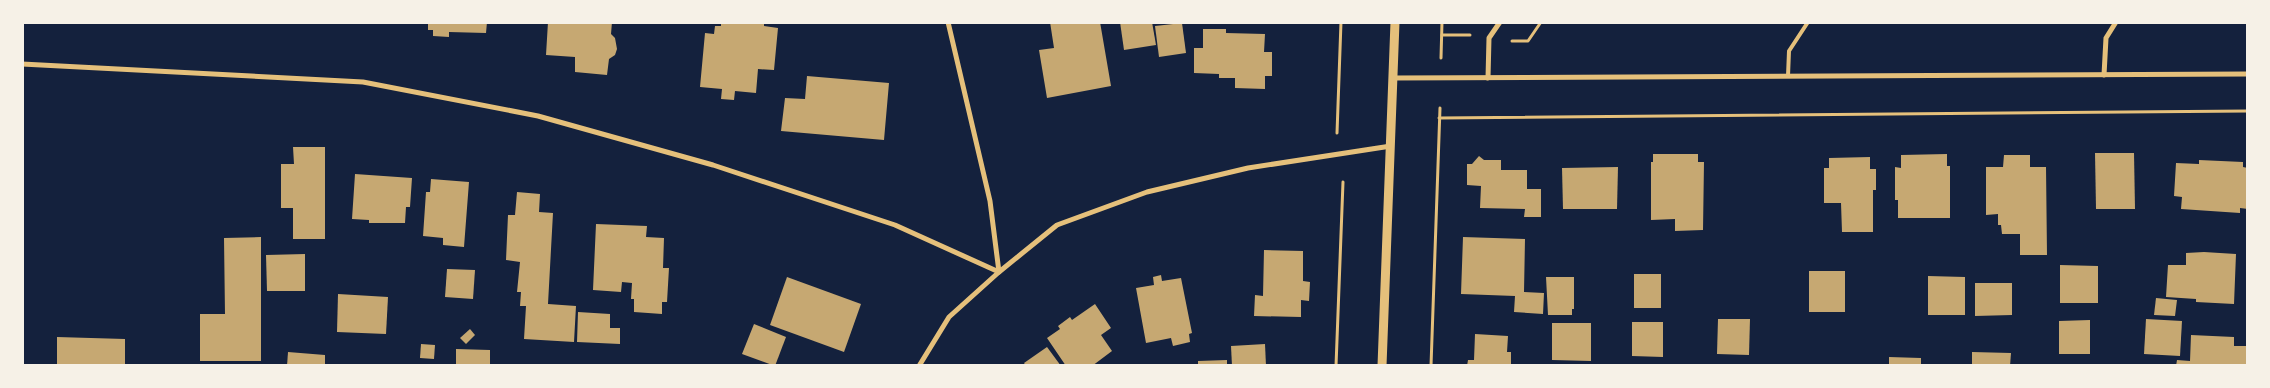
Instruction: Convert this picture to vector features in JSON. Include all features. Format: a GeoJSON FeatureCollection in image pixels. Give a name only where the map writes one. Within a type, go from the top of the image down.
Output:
{"type":"FeatureCollection","features":[{"type":"Feature","properties":{"kind":"street"},"geometry":{"type":"LineString","coordinates":[[948,22],[990,201],[999,272]]}},
{"type":"Feature","properties":{"kind":"street"},"geometry":{"type":"LineString","coordinates":[[1382,366],[1395,22]]}},
{"type":"Feature","properties":{"kind":"street"},"geometry":{"type":"LineString","coordinates":[[1488,78],[1489,38],[1500,22]]}},
{"type":"Feature","properties":{"kind":"street"},"geometry":{"type":"LineString","coordinates":[[2104,75],[2106,38],[2116,22]]}},
{"type":"Feature","properties":{"kind":"street"},"geometry":{"type":"LineString","coordinates":[[22,64],[363,82],[538,116],[713,165],[886,222],[999,272]]}},
{"type":"Feature","properties":{"kind":"street"},"geometry":{"type":"LineString","coordinates":[[1393,78],[2248,74]]}},
{"type":"Feature","properties":{"kind":"street"},"geometry":{"type":"LineString","coordinates":[[919,366],[949,317],[999,272],[1058,225],[1147,192],[1248,168],[1391,146]]}},
{"type":"Feature","properties":{"kind":"lane"},"geometry":{"type":"LineString","coordinates":[[1788,76],[1789,51],[1808,22]]}},
{"type":"Feature","properties":{"kind":"path"},"geometry":{"type":"LineString","coordinates":[[1337,133],[1341,22]]}},
{"type":"Feature","properties":{"kind":"path"},"geometry":{"type":"LineString","coordinates":[[1441,58],[1442,22]]}},
{"type":"Feature","properties":{"kind":"path"},"geometry":{"type":"LineString","coordinates":[[1512,41],[1528,41],[1541,22]]}},
{"type":"Feature","properties":{"kind":"path"},"geometry":{"type":"LineString","coordinates":[[1442,34],[1470,35]]}},
{"type":"Feature","properties":{"kind":"path"},"geometry":{"type":"LineString","coordinates":[[1431,366],[1440,108]]}},
{"type":"Feature","properties":{"kind":"path"},"geometry":{"type":"LineString","coordinates":[[1439,118],[2248,111]]}},
{"type":"Feature","properties":{"kind":"path"},"geometry":{"type":"LineString","coordinates":[[1336,366],[1343,182]]}},
{"type":"Feature","properties":{"kind":"building"},"geometry":{"type":"Polygon","coordinates":[[[428,22],[487,22],[486,33],[449,32],[449,37],[433,36],[433,30],[428,30],[428,22]]]}},
{"type":"Feature","properties":{"kind":"building"},"geometry":{"type":"Polygon","coordinates":[[[548,22],[612,22],[611,34],[615,38],[617,49],[615,55],[609,59],[607,75],[575,72],[575,57],[546,55],[548,22]]]}},
{"type":"Feature","properties":{"kind":"building"},"geometry":{"type":"Polygon","coordinates":[[[721,22],[764,22],[764,26],[778,28],[774,70],[758,69],[756,93],[735,91],[734,100],[721,99],[722,89],[700,87],[705,33],[714,34],[715,26],[721,26],[721,22]]]}},
{"type":"Feature","properties":{"kind":"building"},"geometry":{"type":"Polygon","coordinates":[[[1050,22],[1100,22],[1111,86],[1047,98],[1039,50],[1054,48],[1050,22]]]}},
{"type":"Feature","properties":{"kind":"building"},"geometry":{"type":"Polygon","coordinates":[[[1120,22],[1152,22],[1156,45],[1124,50],[1120,22]]]}},
{"type":"Feature","properties":{"kind":"building"},"geometry":{"type":"Polygon","coordinates":[[[1182,23],[1186,53],[1159,57],[1155,26],[1182,23]]]}},
{"type":"Feature","properties":{"kind":"building"},"geometry":{"type":"Polygon","coordinates":[[[1203,29],[1226,29],[1226,33],[1265,34],[1264,52],[1272,52],[1272,76],[1265,76],[1265,89],[1235,88],[1235,78],[1219,78],[1219,74],[1194,73],[1194,48],[1203,48],[1203,29]]]}},
{"type":"Feature","properties":{"kind":"building"},"geometry":{"type":"Polygon","coordinates":[[[807,76],[889,83],[884,140],[781,131],[785,98],[805,99],[807,76]]]}},
{"type":"Feature","properties":{"kind":"building"},"geometry":{"type":"Polygon","coordinates":[[[293,147],[325,147],[325,239],[293,239],[293,208],[281,208],[281,164],[294,164],[293,147]]]}},
{"type":"Feature","properties":{"kind":"building"},"geometry":{"type":"Polygon","coordinates":[[[2095,153],[2134,153],[2135,209],[2096,209],[2095,153]]]}},
{"type":"Feature","properties":{"kind":"building"},"geometry":{"type":"Polygon","coordinates":[[[1653,154],[1698,154],[1698,162],[1704,162],[1703,230],[1675,231],[1675,219],[1651,220],[1651,162],[1653,162],[1653,154]]]}},
{"type":"Feature","properties":{"kind":"building"},"geometry":{"type":"Polygon","coordinates":[[[1947,154],[1947,166],[1950,166],[1950,218],[1898,218],[1898,200],[1895,200],[1895,167],[1901,168],[1901,155],[1947,154]]]}},
{"type":"Feature","properties":{"kind":"building"},"geometry":{"type":"Polygon","coordinates":[[[2004,155],[2030,155],[2030,167],[2046,167],[2047,255],[2020,255],[2020,234],[2002,234],[2001,225],[1998,225],[1998,214],[1986,215],[1986,167],[2003,167],[2004,155]]]}},
{"type":"Feature","properties":{"kind":"building"},"geometry":{"type":"Polygon","coordinates":[[[1479,156],[1484,160],[1501,160],[1501,170],[1527,170],[1527,189],[1541,189],[1541,217],[1524,217],[1525,209],[1480,208],[1481,186],[1467,185],[1467,164],[1472,164],[1479,156]]]}},
{"type":"Feature","properties":{"kind":"building"},"geometry":{"type":"Polygon","coordinates":[[[1870,157],[1870,169],[1876,169],[1876,190],[1873,190],[1873,232],[1842,232],[1841,203],[1824,203],[1824,168],[1829,168],[1829,158],[1870,157]]]}},
{"type":"Feature","properties":{"kind":"building"},"geometry":{"type":"Polygon","coordinates":[[[2199,160],[2243,162],[2243,167],[2248,168],[2248,209],[2240,208],[2240,213],[2181,209],[2182,197],[2174,196],[2176,163],[2199,164],[2199,160]]]}},
{"type":"Feature","properties":{"kind":"building"},"geometry":{"type":"Polygon","coordinates":[[[1618,167],[1617,209],[1563,209],[1562,168],[1618,167]]]}},
{"type":"Feature","properties":{"kind":"building"},"geometry":{"type":"Polygon","coordinates":[[[355,174],[412,178],[410,207],[406,207],[405,223],[369,223],[369,220],[352,219],[355,174]]]}},
{"type":"Feature","properties":{"kind":"building"},"geometry":{"type":"Polygon","coordinates":[[[431,179],[469,182],[464,247],[443,245],[443,238],[423,236],[426,192],[430,192],[431,179]]]}},
{"type":"Feature","properties":{"kind":"building"},"geometry":{"type":"Polygon","coordinates":[[[517,192],[540,194],[539,212],[553,213],[548,304],[576,306],[574,342],[524,339],[526,306],[520,306],[521,292],[517,292],[520,262],[506,260],[508,215],[515,215],[517,192]]]}},
{"type":"Feature","properties":{"kind":"building"},"geometry":{"type":"Polygon","coordinates":[[[596,224],[647,226],[646,237],[664,238],[663,268],[669,268],[667,302],[662,302],[662,314],[634,312],[634,299],[631,299],[632,283],[622,282],[621,292],[593,290],[596,224]]]}},
{"type":"Feature","properties":{"kind":"building"},"geometry":{"type":"Polygon","coordinates":[[[261,237],[261,361],[200,361],[200,314],[225,314],[224,238],[261,237]]]}},
{"type":"Feature","properties":{"kind":"building"},"geometry":{"type":"Polygon","coordinates":[[[1463,237],[1525,239],[1524,292],[1544,293],[1543,314],[1514,312],[1515,296],[1461,294],[1463,237]]]}},
{"type":"Feature","properties":{"kind":"building"},"geometry":{"type":"Polygon","coordinates":[[[1264,250],[1303,251],[1303,281],[1310,282],[1309,301],[1301,300],[1301,317],[1254,316],[1255,295],[1263,296],[1264,250]]]}},
{"type":"Feature","properties":{"kind":"building"},"geometry":{"type":"Polygon","coordinates":[[[2186,253],[2236,254],[2234,304],[2196,302],[2196,299],[2166,297],[2168,265],[2186,265],[2186,253]]]}},
{"type":"Feature","properties":{"kind":"building"},"geometry":{"type":"Polygon","coordinates":[[[305,254],[305,291],[267,291],[266,255],[305,254]]]}},
{"type":"Feature","properties":{"kind":"building"},"geometry":{"type":"Polygon","coordinates":[[[2060,265],[2098,266],[2098,303],[2060,303],[2060,265]]]}},
{"type":"Feature","properties":{"kind":"building"},"geometry":{"type":"Polygon","coordinates":[[[447,269],[475,270],[473,299],[445,297],[447,269]]]}},
{"type":"Feature","properties":{"kind":"building"},"geometry":{"type":"Polygon","coordinates":[[[1809,271],[1845,271],[1845,312],[1809,312],[1809,271]]]}},
{"type":"Feature","properties":{"kind":"building"},"geometry":{"type":"Polygon","coordinates":[[[1634,274],[1661,274],[1661,308],[1634,308],[1634,274]]]}},
{"type":"Feature","properties":{"kind":"building"},"geometry":{"type":"Polygon","coordinates":[[[1161,275],[1162,281],[1181,278],[1192,333],[1189,334],[1190,342],[1173,346],[1171,338],[1146,343],[1136,288],[1154,285],[1153,277],[1161,275]]]}},
{"type":"Feature","properties":{"kind":"building"},"geometry":{"type":"Polygon","coordinates":[[[1928,276],[1965,277],[1965,315],[1928,315],[1928,276]]]}},
{"type":"Feature","properties":{"kind":"building"},"geometry":{"type":"Polygon","coordinates":[[[787,277],[861,304],[844,352],[770,325],[787,277]]]}},
{"type":"Feature","properties":{"kind":"building"},"geometry":{"type":"Polygon","coordinates":[[[1546,277],[1574,277],[1574,309],[1572,309],[1572,315],[1548,315],[1546,277]]]}},
{"type":"Feature","properties":{"kind":"building"},"geometry":{"type":"Polygon","coordinates":[[[1975,283],[2012,283],[2012,315],[1975,316],[1975,283]]]}},
{"type":"Feature","properties":{"kind":"building"},"geometry":{"type":"Polygon","coordinates":[[[338,294],[388,297],[386,334],[337,332],[338,294]]]}},
{"type":"Feature","properties":{"kind":"building"},"geometry":{"type":"Polygon","coordinates":[[[2156,298],[2177,300],[2175,316],[2154,315],[2156,298]]]}},
{"type":"Feature","properties":{"kind":"building"},"geometry":{"type":"Polygon","coordinates":[[[1095,304],[1111,328],[1101,335],[1112,351],[1092,366],[1066,366],[1047,338],[1060,329],[1058,326],[1070,317],[1072,320],[1095,304]]]}},
{"type":"Feature","properties":{"kind":"building"},"geometry":{"type":"Polygon","coordinates":[[[578,312],[610,314],[610,328],[620,328],[620,344],[577,342],[578,312]]]}},
{"type":"Feature","properties":{"kind":"building"},"geometry":{"type":"Polygon","coordinates":[[[1718,319],[1750,319],[1749,355],[1717,354],[1718,319]]]}},
{"type":"Feature","properties":{"kind":"building"},"geometry":{"type":"Polygon","coordinates":[[[2146,319],[2182,321],[2180,356],[2144,354],[2146,319]]]}},
{"type":"Feature","properties":{"kind":"building"},"geometry":{"type":"Polygon","coordinates":[[[2090,320],[2090,354],[2059,354],[2059,321],[2090,320]]]}},
{"type":"Feature","properties":{"kind":"building"},"geometry":{"type":"Polygon","coordinates":[[[1632,322],[1663,322],[1663,357],[1632,356],[1632,322]]]}},
{"type":"Feature","properties":{"kind":"building"},"geometry":{"type":"Polygon","coordinates":[[[1552,323],[1591,323],[1591,361],[1552,360],[1552,323]]]}},
{"type":"Feature","properties":{"kind":"building"},"geometry":{"type":"Polygon","coordinates":[[[754,324],[786,337],[775,366],[742,354],[754,324]]]}},
{"type":"Feature","properties":{"kind":"building"},"geometry":{"type":"Polygon","coordinates":[[[470,329],[475,335],[466,344],[460,338],[470,329]]]}},
{"type":"Feature","properties":{"kind":"building"},"geometry":{"type":"Polygon","coordinates":[[[1475,334],[1508,336],[1507,352],[1511,352],[1511,366],[1467,366],[1468,360],[1474,360],[1475,334]]]}},
{"type":"Feature","properties":{"kind":"building"},"geometry":{"type":"Polygon","coordinates":[[[2191,335],[2234,337],[2234,346],[2247,346],[2246,366],[2176,366],[2177,360],[2190,361],[2191,335]]]}},
{"type":"Feature","properties":{"kind":"building"},"geometry":{"type":"Polygon","coordinates":[[[57,337],[125,339],[125,366],[57,366],[57,337]]]}},
{"type":"Feature","properties":{"kind":"building"},"geometry":{"type":"Polygon","coordinates":[[[421,344],[435,345],[434,359],[420,358],[421,344]]]}},
{"type":"Feature","properties":{"kind":"building"},"geometry":{"type":"Polygon","coordinates":[[[1265,344],[1266,366],[1232,366],[1231,346],[1265,344]]]}},
{"type":"Feature","properties":{"kind":"building"},"geometry":{"type":"Polygon","coordinates":[[[1047,347],[1061,366],[1026,366],[1024,363],[1047,347]]]}},
{"type":"Feature","properties":{"kind":"building"},"geometry":{"type":"Polygon","coordinates":[[[456,349],[490,350],[490,366],[456,366],[456,349]]]}},
{"type":"Feature","properties":{"kind":"building"},"geometry":{"type":"Polygon","coordinates":[[[288,352],[325,355],[325,366],[287,366],[288,352]]]}},
{"type":"Feature","properties":{"kind":"building"},"geometry":{"type":"Polygon","coordinates":[[[1972,352],[2011,353],[2010,366],[1972,366],[1972,352]]]}},
{"type":"Feature","properties":{"kind":"building"},"geometry":{"type":"Polygon","coordinates":[[[1889,357],[1921,358],[1921,366],[1889,366],[1889,357]]]}},
{"type":"Feature","properties":{"kind":"building"},"geometry":{"type":"Polygon","coordinates":[[[1227,360],[1227,366],[1198,366],[1198,361],[1227,360]]]}}]}
